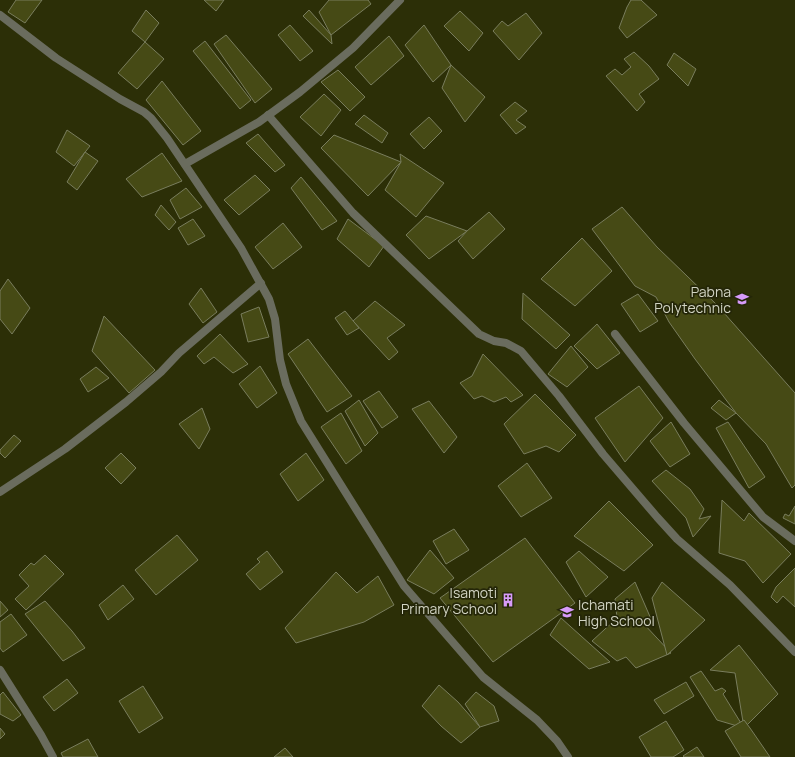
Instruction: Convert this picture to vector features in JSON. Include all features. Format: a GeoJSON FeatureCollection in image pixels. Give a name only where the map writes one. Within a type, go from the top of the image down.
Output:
{"type":"FeatureCollection","features":[{"type":"Feature","properties":{"kind":"street"},"geometry":{"type":"LineString","coordinates":[[185,164],[259,122],[300,92],[353,48],[400,0]]}},
{"type":"Feature","properties":{"kind":"street"},"geometry":{"type":"LineString","coordinates":[[0,16],[56,58],[120,99],[144,112],[154,122],[185,164],[241,248],[269,299],[275,319],[280,360],[286,384],[300,421],[404,586],[483,677],[537,720],[557,741],[568,757]]}},
{"type":"Feature","properties":{"kind":"street"},"geometry":{"type":"LineString","coordinates":[[268,115],[353,213],[479,334],[486,338],[506,343],[520,351],[559,396],[603,454],[656,517],[677,539],[730,585],[795,652]]}},
{"type":"Feature","properties":{"kind":"street"},"geometry":{"type":"LineString","coordinates":[[0,492],[65,449],[126,402],[161,372],[179,353],[260,283]]}},
{"type":"Feature","properties":{"kind":"street"},"geometry":{"type":"LineString","coordinates":[[615,334],[684,423],[763,517],[795,541]]}},
{"type":"Feature","properties":{"kind":"street"},"geometry":{"type":"LineString","coordinates":[[0,670],[53,757]]}},
{"type":"Feature","properties":{"kind":"shaded area"},"geometry":{"type":"Polygon","coordinates":[[[0,0],[795,0],[795,757],[0,757],[0,0]]]}},
{"type":"Feature","properties":{"kind":"building"},"geometry":{"type":"Polygon","coordinates":[[[16,0],[42,0],[25,23],[8,12],[16,0]]]}},
{"type":"Feature","properties":{"kind":"building"},"geometry":{"type":"Polygon","coordinates":[[[204,0],[224,0],[216,11],[204,0]]]}},
{"type":"Feature","properties":{"kind":"building"},"geometry":{"type":"Polygon","coordinates":[[[329,0],[368,0],[371,4],[331,35],[319,12],[329,0]]]}},
{"type":"Feature","properties":{"kind":"building"},"geometry":{"type":"Polygon","coordinates":[[[631,0],[641,0],[657,15],[627,38],[619,28],[631,0]]]}},
{"type":"Feature","properties":{"kind":"building"},"geometry":{"type":"Polygon","coordinates":[[[146,10],[159,23],[145,42],[132,31],[146,10]]]}},
{"type":"Feature","properties":{"kind":"building"},"geometry":{"type":"Polygon","coordinates":[[[309,10],[331,35],[332,44],[303,16],[309,10]]]}},
{"type":"Feature","properties":{"kind":"building"},"geometry":{"type":"Polygon","coordinates":[[[460,11],[483,33],[469,51],[444,26],[460,11]]]}},
{"type":"Feature","properties":{"kind":"building"},"geometry":{"type":"Polygon","coordinates":[[[526,13],[542,33],[519,60],[493,31],[502,21],[508,26],[526,13]]]}},
{"type":"Feature","properties":{"kind":"building"},"geometry":{"type":"Polygon","coordinates":[[[290,25],[313,51],[300,61],[278,35],[290,25]]]}},
{"type":"Feature","properties":{"kind":"building"},"geometry":{"type":"Polygon","coordinates":[[[424,25],[451,65],[433,82],[405,45],[424,25]]]}},
{"type":"Feature","properties":{"kind":"building"},"geometry":{"type":"Polygon","coordinates":[[[226,35],[272,89],[255,103],[214,44],[226,35]]]}},
{"type":"Feature","properties":{"kind":"building"},"geometry":{"type":"Polygon","coordinates":[[[389,36],[404,56],[371,85],[355,67],[389,36]]]}},
{"type":"Feature","properties":{"kind":"building"},"geometry":{"type":"Polygon","coordinates":[[[205,41],[251,100],[240,109],[193,51],[205,41]]]}},
{"type":"Feature","properties":{"kind":"building"},"geometry":{"type":"Polygon","coordinates":[[[145,42],[164,59],[137,89],[118,73],[145,42]]]}},
{"type":"Feature","properties":{"kind":"building"},"geometry":{"type":"Polygon","coordinates":[[[634,52],[649,66],[659,79],[639,94],[645,102],[637,111],[606,76],[615,69],[622,75],[631,67],[624,59],[634,52]]]}},
{"type":"Feature","properties":{"kind":"building"},"geometry":{"type":"Polygon","coordinates":[[[674,53],[696,69],[688,86],[667,65],[674,53]]]}},
{"type":"Feature","properties":{"kind":"building"},"geometry":{"type":"Polygon","coordinates":[[[451,65],[485,97],[465,122],[442,88],[451,65]]]}},
{"type":"Feature","properties":{"kind":"building"},"geometry":{"type":"Polygon","coordinates":[[[338,70],[365,97],[350,111],[321,82],[338,70]]]}},
{"type":"Feature","properties":{"kind":"building"},"geometry":{"type":"Polygon","coordinates":[[[162,81],[201,131],[183,145],[146,100],[162,81]]]}},
{"type":"Feature","properties":{"kind":"building"},"geometry":{"type":"Polygon","coordinates":[[[324,94],[341,110],[321,136],[300,117],[324,94]]]}},
{"type":"Feature","properties":{"kind":"building"},"geometry":{"type":"Polygon","coordinates":[[[515,102],[527,111],[516,120],[526,127],[516,134],[500,115],[515,102]]]}},
{"type":"Feature","properties":{"kind":"building"},"geometry":{"type":"Polygon","coordinates":[[[364,115],[388,133],[382,143],[355,124],[364,115]]]}},
{"type":"Feature","properties":{"kind":"building"},"geometry":{"type":"Polygon","coordinates":[[[429,117],[442,131],[424,149],[410,134],[429,117]]]}},
{"type":"Feature","properties":{"kind":"building"},"geometry":{"type":"Polygon","coordinates":[[[67,130],[90,146],[74,166],[56,152],[67,130]]]}},
{"type":"Feature","properties":{"kind":"building"},"geometry":{"type":"Polygon","coordinates":[[[258,134],[285,165],[275,172],[246,143],[258,134]]]}},
{"type":"Feature","properties":{"kind":"building"},"geometry":{"type":"Polygon","coordinates":[[[334,135],[401,162],[368,196],[321,148],[334,135]]]}},
{"type":"Feature","properties":{"kind":"building"},"geometry":{"type":"Polygon","coordinates":[[[85,152],[98,161],[77,190],[67,182],[85,152]]]}},
{"type":"Feature","properties":{"kind":"building"},"geometry":{"type":"Polygon","coordinates":[[[162,153],[182,181],[142,197],[126,179],[162,153]]]}},
{"type":"Feature","properties":{"kind":"building"},"geometry":{"type":"Polygon","coordinates":[[[400,154],[444,183],[416,217],[385,190],[401,162],[400,154]]]}},
{"type":"Feature","properties":{"kind":"building"},"geometry":{"type":"Polygon","coordinates":[[[255,175],[270,190],[239,215],[224,200],[255,175]]]}},
{"type":"Feature","properties":{"kind":"building"},"geometry":{"type":"Polygon","coordinates":[[[301,177],[337,221],[322,230],[291,188],[301,177]]]}},
{"type":"Feature","properties":{"kind":"building"},"geometry":{"type":"Polygon","coordinates":[[[186,188],[202,207],[180,219],[170,200],[186,188]]]}},
{"type":"Feature","properties":{"kind":"building"},"geometry":{"type":"Polygon","coordinates":[[[161,205],[176,222],[169,230],[155,215],[161,205]]]}},
{"type":"Feature","properties":{"kind":"building"},"geometry":{"type":"Polygon","coordinates":[[[622,207],[657,247],[716,304],[795,393],[795,485],[792,488],[766,444],[736,413],[695,359],[669,322],[656,297],[635,286],[592,229],[622,207]]]}},
{"type":"Feature","properties":{"kind":"building"},"geometry":{"type":"Polygon","coordinates":[[[489,212],[505,229],[473,259],[458,241],[489,212]]]}},
{"type":"Feature","properties":{"kind":"building"},"geometry":{"type":"Polygon","coordinates":[[[426,216],[467,231],[429,259],[406,235],[426,216]]]}},
{"type":"Feature","properties":{"kind":"building"},"geometry":{"type":"Polygon","coordinates":[[[193,219],[205,236],[188,245],[178,228],[193,219]]]}},
{"type":"Feature","properties":{"kind":"building"},"geometry":{"type":"Polygon","coordinates":[[[348,219],[384,246],[369,267],[337,239],[348,219]]]}},
{"type":"Feature","properties":{"kind":"building"},"geometry":{"type":"Polygon","coordinates":[[[283,223],[302,247],[273,269],[255,247],[283,223]]]}},
{"type":"Feature","properties":{"kind":"building"},"geometry":{"type":"Polygon","coordinates":[[[582,238],[612,271],[575,306],[541,279],[582,238]]]}},
{"type":"Feature","properties":{"kind":"building"},"geometry":{"type":"Polygon","coordinates":[[[8,279],[30,308],[12,334],[0,319],[0,291],[8,279]]]}},
{"type":"Feature","properties":{"kind":"building"},"geometry":{"type":"Polygon","coordinates":[[[201,288],[217,312],[203,323],[189,304],[201,288]]]}},
{"type":"Feature","properties":{"kind":"building"},"geometry":{"type":"Polygon","coordinates":[[[523,293],[570,335],[556,349],[522,319],[523,293]]]}},
{"type":"Feature","properties":{"kind":"building"},"geometry":{"type":"Polygon","coordinates":[[[638,294],[658,321],[640,332],[621,304],[638,294]]]}},
{"type":"Feature","properties":{"kind":"building"},"geometry":{"type":"Polygon","coordinates":[[[375,301],[405,325],[387,338],[398,352],[389,360],[353,321],[375,301]]]}},
{"type":"Feature","properties":{"kind":"building"},"geometry":{"type":"Polygon","coordinates":[[[259,307],[269,337],[248,342],[241,314],[259,307]]]}},
{"type":"Feature","properties":{"kind":"building"},"geometry":{"type":"Polygon","coordinates":[[[345,311],[359,328],[347,335],[335,318],[345,311]]]}},
{"type":"Feature","properties":{"kind":"building"},"geometry":{"type":"Polygon","coordinates":[[[104,316],[155,370],[129,393],[92,351],[104,316]]]}},
{"type":"Feature","properties":{"kind":"building"},"geometry":{"type":"Polygon","coordinates":[[[597,324],[620,353],[597,369],[574,346],[597,324]]]}},
{"type":"Feature","properties":{"kind":"building"},"geometry":{"type":"Polygon","coordinates":[[[220,334],[248,364],[233,373],[214,357],[204,364],[197,356],[220,334]]]}},
{"type":"Feature","properties":{"kind":"building"},"geometry":{"type":"Polygon","coordinates":[[[308,339],[352,396],[327,412],[288,354],[308,339]]]}},
{"type":"Feature","properties":{"kind":"building"},"geometry":{"type":"Polygon","coordinates":[[[571,346],[588,367],[567,387],[548,374],[571,346]]]}},
{"type":"Feature","properties":{"kind":"building"},"geometry":{"type":"Polygon","coordinates":[[[483,354],[523,395],[511,402],[506,397],[494,402],[482,396],[474,399],[460,383],[472,376],[483,354]]]}},
{"type":"Feature","properties":{"kind":"building"},"geometry":{"type":"Polygon","coordinates":[[[260,366],[277,393],[257,408],[239,384],[260,366]]]}},
{"type":"Feature","properties":{"kind":"building"},"geometry":{"type":"Polygon","coordinates":[[[96,367],[109,378],[88,392],[80,379],[96,367]]]}},
{"type":"Feature","properties":{"kind":"building"},"geometry":{"type":"Polygon","coordinates":[[[639,386],[663,418],[625,462],[595,418],[639,386]]]}},
{"type":"Feature","properties":{"kind":"building"},"geometry":{"type":"Polygon","coordinates":[[[379,391],[398,417],[382,428],[363,401],[379,391]]]}},
{"type":"Feature","properties":{"kind":"building"},"geometry":{"type":"Polygon","coordinates":[[[535,394],[576,435],[559,452],[546,446],[524,454],[504,424],[535,394]]]}},
{"type":"Feature","properties":{"kind":"building"},"geometry":{"type":"Polygon","coordinates":[[[359,400],[378,433],[365,446],[345,411],[359,400]]]}},
{"type":"Feature","properties":{"kind":"building"},"geometry":{"type":"Polygon","coordinates":[[[719,400],[736,413],[726,420],[711,408],[719,400]]]}},
{"type":"Feature","properties":{"kind":"building"},"geometry":{"type":"Polygon","coordinates":[[[429,401],[457,437],[444,453],[412,409],[429,401]]]}},
{"type":"Feature","properties":{"kind":"building"},"geometry":{"type":"Polygon","coordinates":[[[202,408],[210,429],[199,449],[179,424],[202,408]]]}},
{"type":"Feature","properties":{"kind":"building"},"geometry":{"type":"Polygon","coordinates":[[[341,413],[362,451],[346,464],[321,427],[341,413]]]}},
{"type":"Feature","properties":{"kind":"building"},"geometry":{"type":"Polygon","coordinates":[[[671,422],[690,454],[670,467],[650,441],[671,422]]]}},
{"type":"Feature","properties":{"kind":"building"},"geometry":{"type":"Polygon","coordinates":[[[728,422],[765,477],[749,488],[716,428],[728,422]]]}},
{"type":"Feature","properties":{"kind":"building"},"geometry":{"type":"Polygon","coordinates":[[[14,435],[21,441],[5,458],[0,453],[0,450],[14,435]]]}},
{"type":"Feature","properties":{"kind":"building"},"geometry":{"type":"Polygon","coordinates":[[[121,453],[136,468],[121,484],[105,468],[121,453]]]}},
{"type":"Feature","properties":{"kind":"building"},"geometry":{"type":"Polygon","coordinates":[[[306,453],[324,480],[298,501],[280,474],[306,453]]]}},
{"type":"Feature","properties":{"kind":"building"},"geometry":{"type":"Polygon","coordinates":[[[527,463],[552,498],[521,517],[498,486],[527,463]]]}},
{"type":"Feature","properties":{"kind":"building"},"geometry":{"type":"Polygon","coordinates":[[[666,470],[690,489],[704,509],[699,519],[711,516],[693,537],[686,518],[652,481],[666,470]]]}},
{"type":"Feature","properties":{"kind":"building"},"geometry":{"type":"Polygon","coordinates":[[[722,500],[744,521],[749,513],[791,554],[763,583],[745,561],[719,553],[722,500]]]}},
{"type":"Feature","properties":{"kind":"building"},"geometry":{"type":"Polygon","coordinates":[[[609,501],[653,545],[624,571],[574,536],[609,501]]]}},
{"type":"Feature","properties":{"kind":"building"},"geometry":{"type":"Polygon","coordinates":[[[795,506],[795,524],[783,518],[785,514],[789,516],[795,506]]]}},
{"type":"Feature","properties":{"kind":"building"},"geometry":{"type":"Polygon","coordinates":[[[454,529],[469,550],[446,564],[433,541],[454,529]]]}},
{"type":"Feature","properties":{"kind":"building"},"geometry":{"type":"Polygon","coordinates":[[[177,535],[198,560],[156,595],[135,570],[177,535]]]}},
{"type":"Feature","properties":{"kind":"building","name":"Isamoti Primary School"},"geometry":{"type":"Polygon","coordinates":[[[525,538],[575,603],[493,662],[440,598],[525,538]]]}},
{"type":"Feature","properties":{"kind":"building"},"geometry":{"type":"Polygon","coordinates":[[[430,550],[454,578],[434,594],[407,580],[430,550]]]}},
{"type":"Feature","properties":{"kind":"building"},"geometry":{"type":"Polygon","coordinates":[[[267,551],[283,572],[260,590],[246,574],[260,562],[257,559],[267,551]]]}},
{"type":"Feature","properties":{"kind":"building"},"geometry":{"type":"Polygon","coordinates":[[[579,551],[608,577],[586,597],[566,562],[579,551]]]}},
{"type":"Feature","properties":{"kind":"building"},"geometry":{"type":"Polygon","coordinates":[[[45,555],[64,574],[26,610],[15,599],[29,586],[19,575],[31,563],[34,565],[45,555]]]}},
{"type":"Feature","properties":{"kind":"building"},"geometry":{"type":"Polygon","coordinates":[[[795,568],[795,607],[783,596],[777,603],[771,597],[776,587],[795,568]]]}},
{"type":"Feature","properties":{"kind":"building"},"geometry":{"type":"Polygon","coordinates":[[[336,572],[357,593],[378,576],[394,605],[364,622],[296,643],[285,628],[336,572]]]}},
{"type":"Feature","properties":{"kind":"building"},"geometry":{"type":"Polygon","coordinates":[[[635,582],[651,619],[642,622],[671,653],[636,668],[626,657],[617,661],[592,641],[617,618],[615,599],[635,582]]]}},
{"type":"Feature","properties":{"kind":"building"},"geometry":{"type":"Polygon","coordinates":[[[662,582],[705,620],[667,655],[652,598],[662,582]]]}},
{"type":"Feature","properties":{"kind":"building"},"geometry":{"type":"Polygon","coordinates":[[[123,585],[134,599],[108,620],[99,605],[123,585]]]}},
{"type":"Feature","properties":{"kind":"building"},"geometry":{"type":"Polygon","coordinates":[[[0,601],[8,610],[0,617],[0,601]]]}},
{"type":"Feature","properties":{"kind":"building"},"geometry":{"type":"Polygon","coordinates":[[[45,601],[85,648],[63,661],[25,614],[45,601]]]}},
{"type":"Feature","properties":{"kind":"building"},"geometry":{"type":"Polygon","coordinates":[[[11,614],[27,635],[3,652],[0,648],[0,622],[11,614]]]}},
{"type":"Feature","properties":{"kind":"building"},"geometry":{"type":"Polygon","coordinates":[[[561,618],[610,662],[589,669],[550,635],[561,618]]]}},
{"type":"Feature","properties":{"kind":"building"},"geometry":{"type":"Polygon","coordinates":[[[739,645],[778,694],[744,728],[735,673],[710,670],[739,645]]]}},
{"type":"Feature","properties":{"kind":"building"},"geometry":{"type":"Polygon","coordinates":[[[701,671],[715,691],[722,688],[726,691],[723,694],[744,728],[717,720],[690,677],[701,671]]]}},
{"type":"Feature","properties":{"kind":"building"},"geometry":{"type":"Polygon","coordinates":[[[67,679],[78,693],[54,711],[43,697],[67,679]]]}},
{"type":"Feature","properties":{"kind":"building"},"geometry":{"type":"Polygon","coordinates":[[[686,682],[694,696],[664,714],[654,700],[686,682]]]}},
{"type":"Feature","properties":{"kind":"building"},"geometry":{"type":"Polygon","coordinates":[[[439,685],[458,702],[480,727],[461,743],[441,726],[422,706],[439,685]]]}},
{"type":"Feature","properties":{"kind":"building"},"geometry":{"type":"Polygon","coordinates":[[[143,686],[163,718],[139,733],[119,701],[143,686]]]}},
{"type":"Feature","properties":{"kind":"building"},"geometry":{"type":"Polygon","coordinates":[[[3,692],[21,715],[13,721],[0,714],[0,695],[3,692]]]}},
{"type":"Feature","properties":{"kind":"building"},"geometry":{"type":"Polygon","coordinates":[[[476,692],[494,706],[499,721],[480,727],[465,704],[476,692]]]}},
{"type":"Feature","properties":{"kind":"building"},"geometry":{"type":"Polygon","coordinates":[[[744,720],[770,757],[741,757],[725,731],[744,720]]]}},
{"type":"Feature","properties":{"kind":"building"},"geometry":{"type":"Polygon","coordinates":[[[666,721],[684,750],[673,757],[651,757],[639,737],[666,721]]]}},
{"type":"Feature","properties":{"kind":"building"},"geometry":{"type":"Polygon","coordinates":[[[0,728],[5,734],[0,739],[0,728]]]}},
{"type":"Feature","properties":{"kind":"building"},"geometry":{"type":"Polygon","coordinates":[[[88,739],[98,757],[63,757],[61,753],[88,739]]]}},
{"type":"Feature","properties":{"kind":"building"},"geometry":{"type":"Polygon","coordinates":[[[697,747],[704,757],[683,756],[697,747]]]}},
{"type":"Feature","properties":{"kind":"building"},"geometry":{"type":"Polygon","coordinates":[[[285,748],[293,757],[274,757],[285,748]]]}},
{"type":"Feature","properties":{"kind":"place","name":"Pabna Polytechnic"},"geometry":{"type":"Point","coordinates":[742,299]}},
{"type":"Feature","properties":{"kind":"place","name":"Isamoti Primary School"},"geometry":{"type":"Point","coordinates":[508,600]}},
{"type":"Feature","properties":{"kind":"place","name":"Ichamati High School"},"geometry":{"type":"Point","coordinates":[567,612]}}]}
